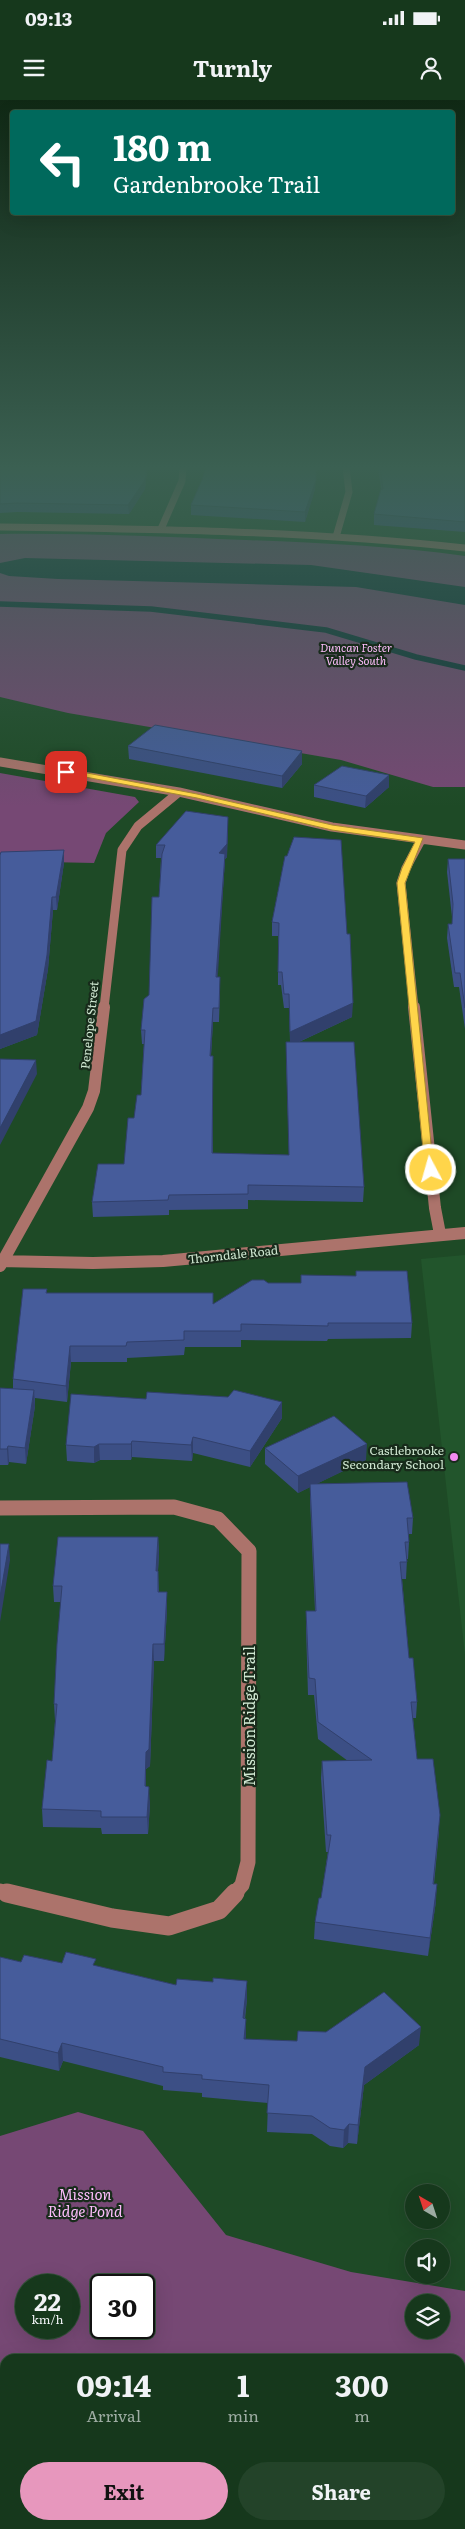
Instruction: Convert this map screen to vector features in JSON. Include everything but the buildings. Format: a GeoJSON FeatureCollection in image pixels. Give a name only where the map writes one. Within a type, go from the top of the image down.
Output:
{"type":"FeatureCollection","features":[{"type":"Feature","properties":{"kind":"street"},"geometry":{"type":"LineString","coordinates":[[0,762],[179,792],[332,827],[465,845]]}},
{"type":"Feature","properties":{"kind":"street","name":"Penelope Street"},"geometry":{"type":"LineString","coordinates":[[1,1263],[88,1108],[94,1091],[122,850],[138,826],[179,792]]}},
{"type":"Feature","properties":{"kind":"street"},"geometry":{"type":"LineString","coordinates":[[420,840],[401,883],[434,1198],[440,1234]]}},
{"type":"Feature","properties":{"kind":"street","name":"Thorndale Road"},"geometry":{"type":"LineString","coordinates":[[1,1263],[109,1263],[185,1259],[465,1232]]}},
{"type":"Feature","properties":{"kind":"street","name":"Mission Ridge Trail"},"geometry":{"type":"LineString","coordinates":[[0,1508],[174,1508],[218,1519],[234,1533],[249,1551],[248,1862],[242,1885],[219,1910],[168,1926],[112,1918],[0,1891]]}},
{"type":"Feature","properties":{"kind":"shaded area","name":"Castlebrooke Secondary School"},"geometry":{"type":"Polygon","coordinates":[[[465,1255],[465,1655],[421,1259],[465,1255]]]}},
{"type":"Feature","properties":{"kind":"green space","name":"Duncan Foster Valley South"},"geometry":{"type":"Polygon","coordinates":[[[0,580],[465,580],[465,787],[433,787],[341,760],[68,713],[0,697],[0,580]]]}},
{"type":"Feature","properties":{"kind":"green space"},"geometry":{"type":"Polygon","coordinates":[[[0,773],[135,797],[139,802],[106,833],[94,863],[0,861],[0,773]]]}},
{"type":"Feature","properties":{"kind":"green space","name":"Mission Ridge Pond"},"geometry":{"type":"Polygon","coordinates":[[[78,2112],[143,2131],[226,2235],[351,2272],[405,2281],[405,2284],[423,2284],[465,2291],[465,2354],[0,2354],[0,2136],[78,2112]]]}},
{"type":"Feature","properties":{"kind":"water"},"geometry":{"type":"Polygon","coordinates":[[[108,580],[418,580],[465,587],[465,605],[356,587],[108,580]]]}},
{"type":"Feature","properties":{"kind":"waterway"},"geometry":{"type":"LineString","coordinates":[[0,604],[151,609],[326,630],[416,657],[465,668]]}},
{"type":"Feature","properties":{"kind":"place","name":"Castlebrooke Secondary School"},"geometry":{"type":"Point","coordinates":[454,1457]}},
{"type":"Feature","properties":{"kind":"route"},"geometry":{"type":"LineString","coordinates":[[66,772],[197,796],[332,827],[420,840],[411,856],[401,883],[431,1170]]}}]}
